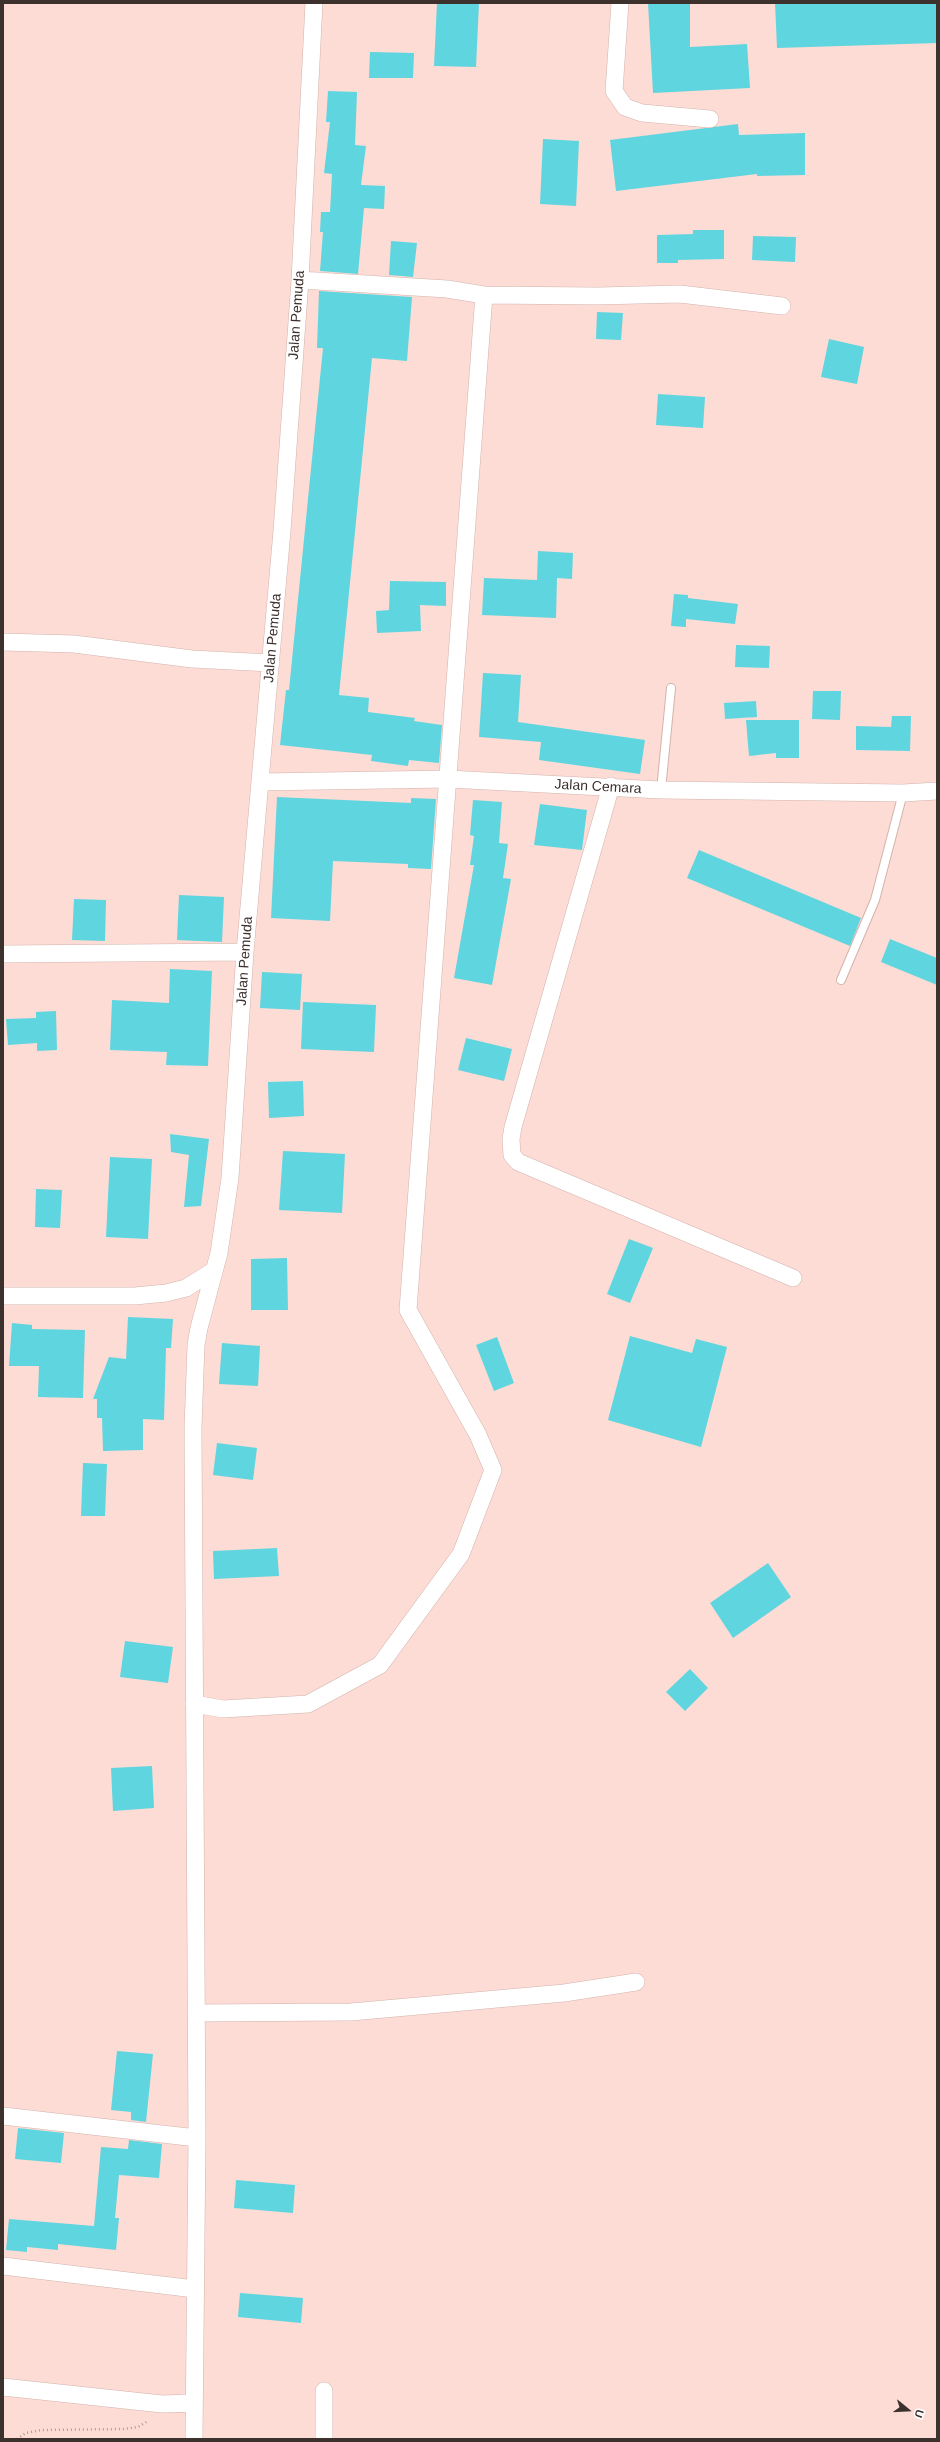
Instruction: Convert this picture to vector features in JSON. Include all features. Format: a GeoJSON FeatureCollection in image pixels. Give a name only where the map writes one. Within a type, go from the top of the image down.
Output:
{"type":"FeatureCollection","features":[{"type":"Feature","properties":{"kind":"street","name":"Jalan Pemuda"},"geometry":{"type":"LineString","coordinates":[[194,2439],[197,2138],[193,1428],[196,1345],[213,1271],[221,1246],[230,1178],[245,952],[271,663],[300,280],[314,3]]}},
{"type":"Feature","properties":{"kind":"street"},"geometry":{"type":"LineString","coordinates":[[620,3],[614,91],[625,107],[642,113],[710,119]]}},
{"type":"Feature","properties":{"kind":"street"},"geometry":{"type":"LineString","coordinates":[[300,280],[447,289],[484,295],[598,296],[680,294],[782,306]]}},
{"type":"Feature","properties":{"kind":"street"},"geometry":{"type":"LineString","coordinates":[[194,1704],[223,1709],[308,1704],[380,1665],[461,1554],[493,1470],[478,1435],[408,1310],[484,295]]}},
{"type":"Feature","properties":{"kind":"street"},"geometry":{"type":"LineString","coordinates":[[3,642],[74,644],[192,659],[271,663]]}},
{"type":"Feature","properties":{"kind":"street","name":"Jalan Cemara"},"geometry":{"type":"LineString","coordinates":[[260,782],[448,779],[611,786],[661,790],[903,793],[937,792]]}},
{"type":"Feature","properties":{"kind":"street"},"geometry":{"type":"LineString","coordinates":[[611,786],[514,1127],[511,1139],[512,1155],[518,1162],[793,1278]]}},
{"type":"Feature","properties":{"kind":"street"},"geometry":{"type":"LineString","coordinates":[[3,954],[245,952]]}},
{"type":"Feature","properties":{"kind":"street"},"geometry":{"type":"LineString","coordinates":[[3,1296],[135,1296],[166,1293],[186,1288],[213,1271]]}},
{"type":"Feature","properties":{"kind":"street"},"geometry":{"type":"LineString","coordinates":[[196,2012],[351,2012],[564,1993],[636,1982]]}},
{"type":"Feature","properties":{"kind":"street"},"geometry":{"type":"LineString","coordinates":[[3,2116],[197,2138]]}},
{"type":"Feature","properties":{"kind":"street"},"geometry":{"type":"LineString","coordinates":[[3,2266],[195,2289]]}},
{"type":"Feature","properties":{"kind":"street"},"geometry":{"type":"LineString","coordinates":[[3,2387],[162,2404],[194,2403]]}},
{"type":"Feature","properties":{"kind":"street"},"geometry":{"type":"LineString","coordinates":[[324,2391],[324,2439]]}},
{"type":"Feature","properties":{"kind":"lane"},"geometry":{"type":"LineString","coordinates":[[661,790],[671,688]]}},
{"type":"Feature","properties":{"kind":"lane"},"geometry":{"type":"LineString","coordinates":[[841,980],[875,900],[903,793]]}},
{"type":"Feature","properties":{"kind":"path"},"geometry":{"type":"LineString","coordinates":[[17,2439],[26,2433],[41,2430],[124,2429],[138,2427],[148,2421],[162,2404]]}},
{"type":"Feature","properties":{"kind":"building"},"geometry":{"type":"Polygon","coordinates":[[[437,3],[479,3],[476,67],[434,66],[437,3]]]}},
{"type":"Feature","properties":{"kind":"building"},"geometry":{"type":"Polygon","coordinates":[[[648,3],[690,3],[690,47],[747,44],[750,88],[653,93],[648,3]]]}},
{"type":"Feature","properties":{"kind":"building"},"geometry":{"type":"Polygon","coordinates":[[[775,3],[937,3],[937,43],[777,48],[775,3]]]}},
{"type":"Feature","properties":{"kind":"building"},"geometry":{"type":"Polygon","coordinates":[[[370,52],[414,53],[413,78],[369,78],[370,52]]]}},
{"type":"Feature","properties":{"kind":"building"},"geometry":{"type":"Polygon","coordinates":[[[328,91],[357,92],[355,145],[366,146],[361,185],[385,186],[384,209],[364,208],[358,274],[320,271],[323,232],[320,232],[321,212],[330,212],[332,174],[324,173],[330,122],[326,122],[328,91]]]}},
{"type":"Feature","properties":{"kind":"building"},"geometry":{"type":"Polygon","coordinates":[[[738,124],[739,135],[805,133],[805,175],[757,176],[757,174],[616,191],[610,140],[738,124]]]}},
{"type":"Feature","properties":{"kind":"building"},"geometry":{"type":"Polygon","coordinates":[[[543,139],[579,141],[576,206],[540,204],[543,139]]]}},
{"type":"Feature","properties":{"kind":"building"},"geometry":{"type":"Polygon","coordinates":[[[693,230],[724,230],[724,259],[678,260],[678,263],[657,263],[657,235],[693,234],[693,230]]]}},
{"type":"Feature","properties":{"kind":"building"},"geometry":{"type":"Polygon","coordinates":[[[753,236],[796,237],[795,262],[752,260],[753,236]]]}},
{"type":"Feature","properties":{"kind":"building"},"geometry":{"type":"Polygon","coordinates":[[[391,241],[417,243],[413,277],[389,275],[391,241]]]}},
{"type":"Feature","properties":{"kind":"building"},"geometry":{"type":"Polygon","coordinates":[[[319,291],[412,297],[407,361],[372,358],[339,695],[369,698],[368,712],[415,718],[414,721],[442,725],[439,763],[409,760],[408,766],[371,761],[372,755],[280,745],[286,690],[289,690],[323,348],[317,348],[319,291]]]}},
{"type":"Feature","properties":{"kind":"building"},"geometry":{"type":"Polygon","coordinates":[[[597,312],[623,313],[621,340],[596,339],[597,312]]]}},
{"type":"Feature","properties":{"kind":"building"},"geometry":{"type":"Polygon","coordinates":[[[829,339],[864,347],[857,384],[821,377],[829,339]]]}},
{"type":"Feature","properties":{"kind":"building"},"geometry":{"type":"Polygon","coordinates":[[[658,394],[705,397],[703,428],[656,425],[658,394]]]}},
{"type":"Feature","properties":{"kind":"building"},"geometry":{"type":"Polygon","coordinates":[[[538,551],[573,553],[572,579],[557,578],[556,618],[482,615],[484,578],[537,580],[538,551]]]}},
{"type":"Feature","properties":{"kind":"building"},"geometry":{"type":"Polygon","coordinates":[[[390,581],[446,582],[446,606],[420,605],[421,631],[377,633],[376,611],[389,610],[390,581]]]}},
{"type":"Feature","properties":{"kind":"building"},"geometry":{"type":"Polygon","coordinates":[[[674,594],[688,595],[688,598],[738,604],[735,624],[686,619],[686,627],[671,626],[674,594]]]}},
{"type":"Feature","properties":{"kind":"building"},"geometry":{"type":"Polygon","coordinates":[[[736,645],[770,646],[769,668],[735,667],[736,645]]]}},
{"type":"Feature","properties":{"kind":"building"},"geometry":{"type":"Polygon","coordinates":[[[483,673],[521,675],[518,722],[645,740],[640,774],[539,760],[541,742],[479,737],[483,673]]]}},
{"type":"Feature","properties":{"kind":"building"},"geometry":{"type":"Polygon","coordinates":[[[813,691],[841,691],[840,720],[812,719],[813,691]]]}},
{"type":"Feature","properties":{"kind":"building"},"geometry":{"type":"Polygon","coordinates":[[[756,701],[757,717],[725,719],[724,703],[756,701]]]}},
{"type":"Feature","properties":{"kind":"building"},"geometry":{"type":"Polygon","coordinates":[[[892,716],[911,716],[910,751],[856,750],[856,726],[891,727],[892,716]]]}},
{"type":"Feature","properties":{"kind":"building"},"geometry":{"type":"Polygon","coordinates":[[[746,720],[799,720],[799,758],[776,758],[776,753],[749,756],[746,720]]]}},
{"type":"Feature","properties":{"kind":"building"},"geometry":{"type":"Polygon","coordinates":[[[277,797],[411,803],[411,798],[436,799],[431,869],[408,868],[408,864],[333,861],[330,921],[271,918],[277,797]]]}},
{"type":"Feature","properties":{"kind":"building"},"geometry":{"type":"Polygon","coordinates":[[[473,800],[502,802],[499,843],[508,844],[503,878],[511,879],[492,985],[454,978],[474,865],[470,865],[474,836],[470,835],[473,800]]]}},
{"type":"Feature","properties":{"kind":"building"},"geometry":{"type":"Polygon","coordinates":[[[540,804],[587,810],[582,850],[534,845],[540,804]]]}},
{"type":"Feature","properties":{"kind":"building"},"geometry":{"type":"Polygon","coordinates":[[[699,850],[861,918],[850,946],[687,878],[699,850]]]}},
{"type":"Feature","properties":{"kind":"building"},"geometry":{"type":"Polygon","coordinates":[[[179,895],[224,897],[222,942],[177,940],[179,895]]]}},
{"type":"Feature","properties":{"kind":"building"},"geometry":{"type":"Polygon","coordinates":[[[74,899],[106,900],[105,941],[72,940],[74,899]]]}},
{"type":"Feature","properties":{"kind":"building"},"geometry":{"type":"Polygon","coordinates":[[[890,939],[937,958],[937,985],[881,962],[890,939]]]}},
{"type":"Feature","properties":{"kind":"building"},"geometry":{"type":"Polygon","coordinates":[[[170,969],[212,971],[208,1066],[166,1065],[167,1052],[110,1050],[112,1000],[169,1003],[170,969]]]}},
{"type":"Feature","properties":{"kind":"building"},"geometry":{"type":"Polygon","coordinates":[[[262,972],[302,974],[300,1010],[260,1008],[262,972]]]}},
{"type":"Feature","properties":{"kind":"building"},"geometry":{"type":"Polygon","coordinates":[[[303,1002],[376,1005],[374,1052],[301,1049],[303,1002]]]}},
{"type":"Feature","properties":{"kind":"building"},"geometry":{"type":"Polygon","coordinates":[[[56,1011],[57,1050],[37,1051],[37,1043],[8,1045],[6,1019],[36,1018],[36,1012],[56,1011]]]}},
{"type":"Feature","properties":{"kind":"building"},"geometry":{"type":"Polygon","coordinates":[[[466,1038],[512,1049],[504,1081],[458,1070],[466,1038]]]}},
{"type":"Feature","properties":{"kind":"building"},"geometry":{"type":"Polygon","coordinates":[[[303,1081],[304,1116],[269,1118],[268,1082],[303,1081]]]}},
{"type":"Feature","properties":{"kind":"building"},"geometry":{"type":"Polygon","coordinates":[[[170,1134],[209,1139],[201,1206],[184,1207],[189,1155],[171,1152],[170,1134]]]}},
{"type":"Feature","properties":{"kind":"building"},"geometry":{"type":"Polygon","coordinates":[[[283,1151],[345,1154],[342,1213],[279,1210],[283,1151]]]}},
{"type":"Feature","properties":{"kind":"building"},"geometry":{"type":"Polygon","coordinates":[[[110,1157],[152,1159],[148,1239],[106,1237],[110,1157]]]}},
{"type":"Feature","properties":{"kind":"building"},"geometry":{"type":"Polygon","coordinates":[[[36,1189],[62,1190],[60,1228],[35,1227],[36,1189]]]}},
{"type":"Feature","properties":{"kind":"building"},"geometry":{"type":"Polygon","coordinates":[[[629,1239],[653,1248],[630,1303],[607,1294],[629,1239]]]}},
{"type":"Feature","properties":{"kind":"building"},"geometry":{"type":"Polygon","coordinates":[[[287,1258],[288,1310],[251,1310],[251,1259],[287,1258]]]}},
{"type":"Feature","properties":{"kind":"building"},"geometry":{"type":"Polygon","coordinates":[[[128,1317],[173,1319],[171,1348],[166,1348],[164,1420],[143,1419],[143,1450],[103,1451],[102,1418],[97,1418],[97,1399],[93,1399],[109,1357],[126,1359],[128,1317]]]}},
{"type":"Feature","properties":{"kind":"building"},"geometry":{"type":"Polygon","coordinates":[[[12,1323],[32,1325],[32,1329],[85,1330],[83,1398],[38,1397],[39,1366],[9,1366],[12,1323]]]}},
{"type":"Feature","properties":{"kind":"building"},"geometry":{"type":"Polygon","coordinates":[[[630,1336],[692,1353],[696,1339],[727,1347],[701,1447],[608,1420],[630,1336]]]}},
{"type":"Feature","properties":{"kind":"building"},"geometry":{"type":"Polygon","coordinates":[[[497,1337],[514,1383],[494,1391],[476,1345],[497,1337]]]}},
{"type":"Feature","properties":{"kind":"building"},"geometry":{"type":"Polygon","coordinates":[[[222,1343],[260,1346],[258,1386],[219,1384],[222,1343]]]}},
{"type":"Feature","properties":{"kind":"building"},"geometry":{"type":"Polygon","coordinates":[[[217,1443],[257,1448],[253,1480],[213,1475],[217,1443]]]}},
{"type":"Feature","properties":{"kind":"building"},"geometry":{"type":"Polygon","coordinates":[[[83,1463],[107,1464],[105,1516],[81,1516],[83,1463]]]}},
{"type":"Feature","properties":{"kind":"building"},"geometry":{"type":"Polygon","coordinates":[[[277,1548],[279,1576],[214,1579],[213,1551],[277,1548]]]}},
{"type":"Feature","properties":{"kind":"building"},"geometry":{"type":"Polygon","coordinates":[[[768,1563],[791,1597],[733,1638],[710,1603],[768,1563]]]}},
{"type":"Feature","properties":{"kind":"building"},"geometry":{"type":"Polygon","coordinates":[[[125,1641],[173,1647],[168,1683],[120,1677],[125,1641]]]}},
{"type":"Feature","properties":{"kind":"building"},"geometry":{"type":"Polygon","coordinates":[[[690,1669],[708,1688],[685,1711],[666,1692],[690,1669]]]}},
{"type":"Feature","properties":{"kind":"building"},"geometry":{"type":"Polygon","coordinates":[[[152,1766],[154,1808],[113,1811],[111,1768],[152,1766]]]}},
{"type":"Feature","properties":{"kind":"building"},"geometry":{"type":"Polygon","coordinates":[[[117,2051],[153,2054],[146,2122],[131,2120],[131,2112],[111,2110],[117,2051]]]}},
{"type":"Feature","properties":{"kind":"building"},"geometry":{"type":"Polygon","coordinates":[[[18,2128],[64,2133],[61,2163],[15,2159],[18,2128]]]}},
{"type":"Feature","properties":{"kind":"building"},"geometry":{"type":"Polygon","coordinates":[[[129,2140],[162,2144],[159,2178],[119,2175],[115,2218],[119,2218],[116,2250],[58,2244],[58,2250],[27,2247],[27,2252],[6,2250],[9,2219],[94,2226],[101,2147],[128,2149],[129,2140]]]}},
{"type":"Feature","properties":{"kind":"building"},"geometry":{"type":"Polygon","coordinates":[[[236,2180],[295,2185],[293,2213],[234,2208],[236,2180]]]}},
{"type":"Feature","properties":{"kind":"building"},"geometry":{"type":"Polygon","coordinates":[[[240,2293],[303,2298],[301,2323],[238,2317],[240,2293]]]}}]}
